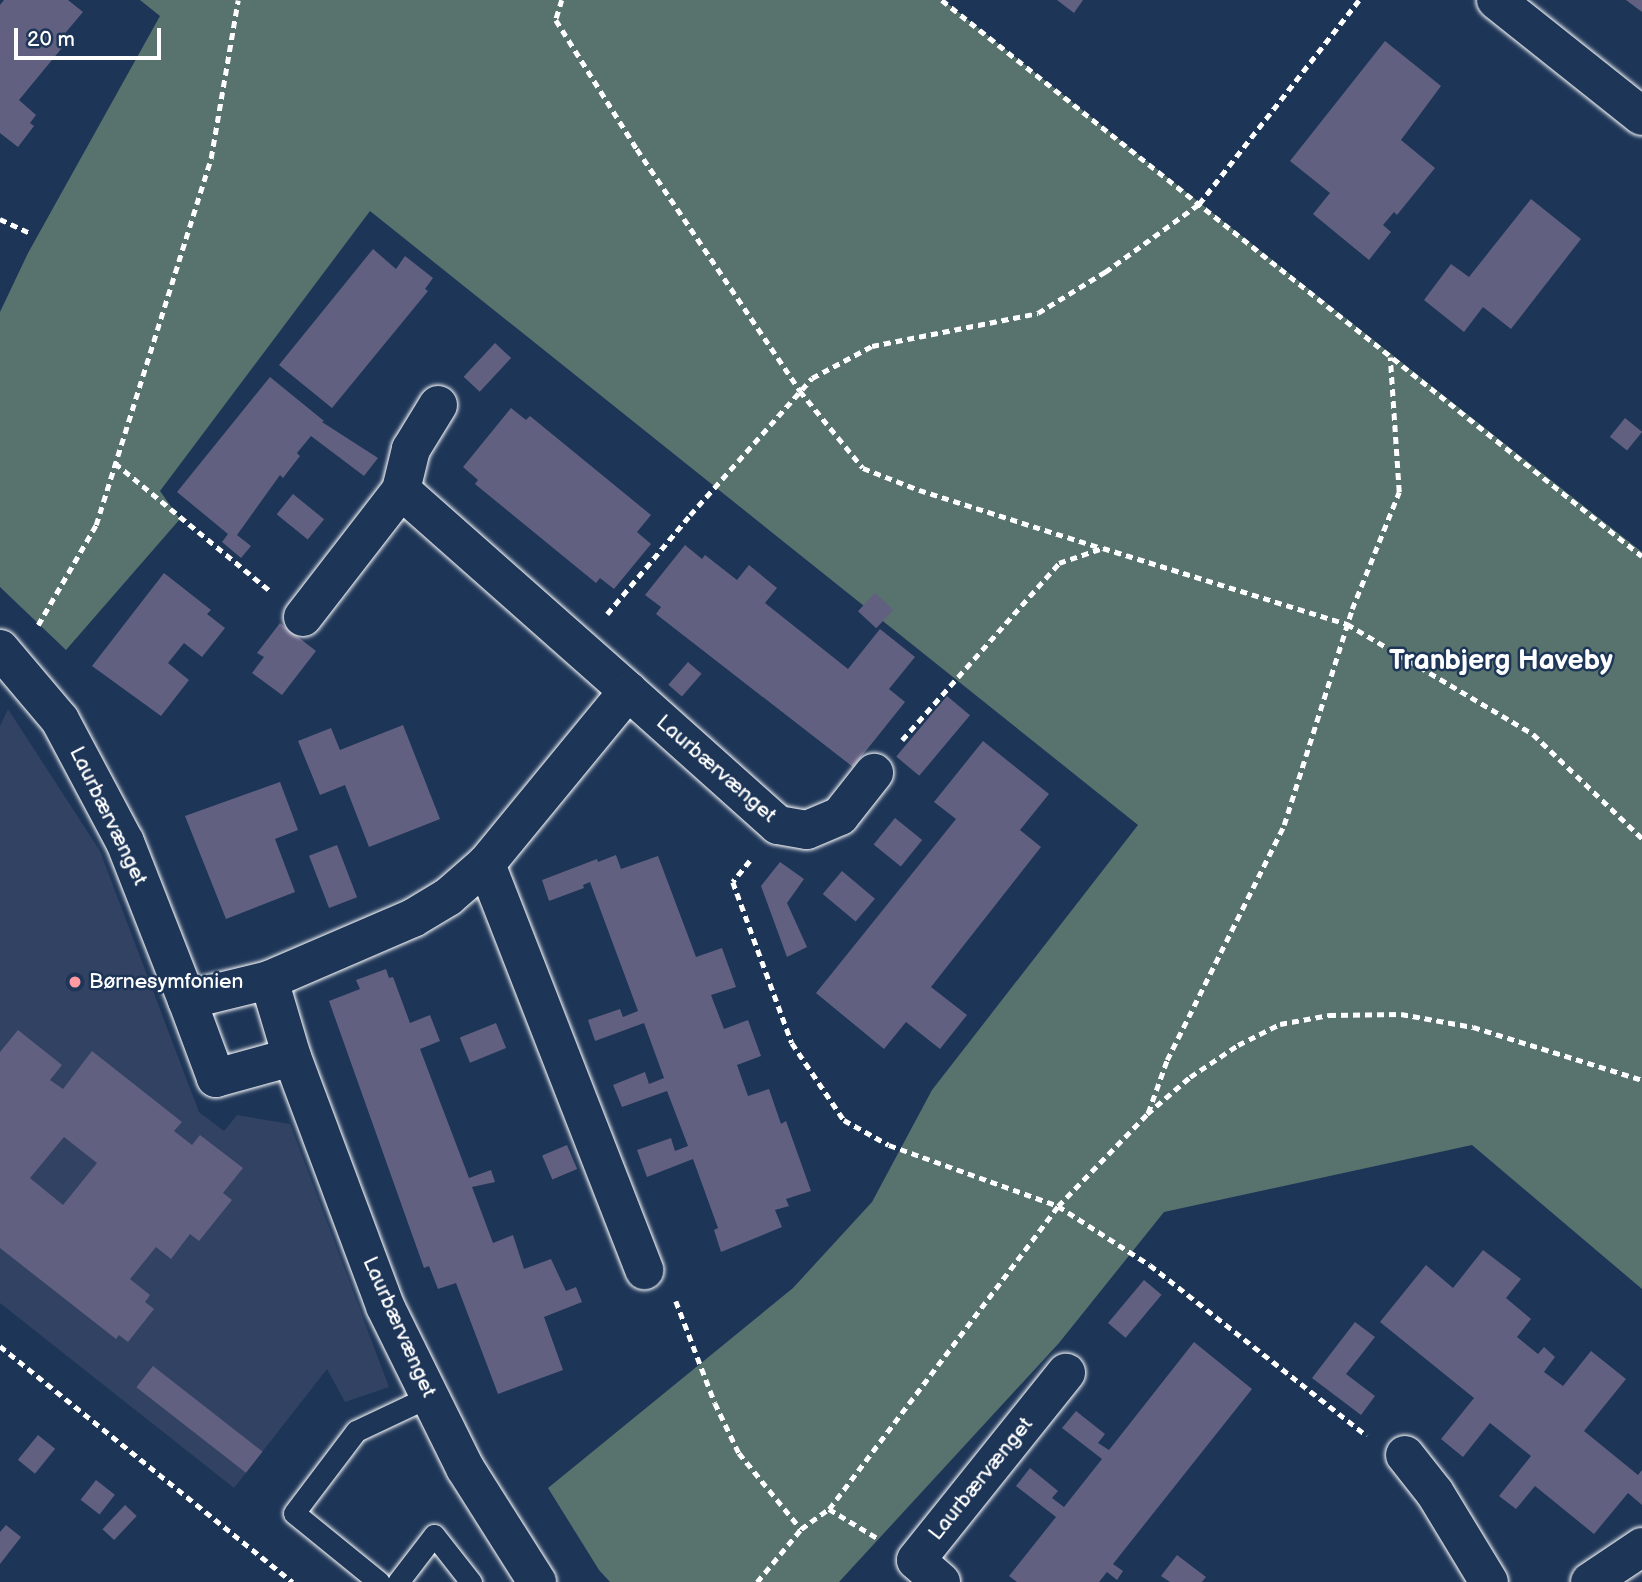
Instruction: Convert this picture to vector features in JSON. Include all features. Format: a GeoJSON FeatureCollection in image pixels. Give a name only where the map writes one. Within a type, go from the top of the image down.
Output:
{"type":"FeatureCollection","features":[{"type":"Feature","properties":{"kind":"street"},"geometry":{"type":"LineString","coordinates":[[1496,0],[1642,116]]}},
{"type":"Feature","properties":{"kind":"street"},"geometry":{"type":"LineString","coordinates":[[303,617],[401,490],[411,449],[438,405]]}},
{"type":"Feature","properties":{"kind":"street","name":"Laurbærvænget"},"geometry":{"type":"LineString","coordinates":[[401,490],[778,825],[807,830],[840,816],[874,773]]}},
{"type":"Feature","properties":{"kind":"street","name":"Laurbærvænget"},"geometry":{"type":"LineString","coordinates":[[8,656],[60,720],[125,842],[215,1079],[292,1057]]}},
{"type":"Feature","properties":{"kind":"street"},"geometry":{"type":"LineString","coordinates":[[187,1000],[269,980],[413,918],[448,897],[486,864],[628,691]]}},
{"type":"Feature","properties":{"kind":"street"},"geometry":{"type":"LineString","coordinates":[[486,864],[644,1270]]}},
{"type":"Feature","properties":{"kind":"street","name":"Laurbærvænget"},"geometry":{"type":"LineString","coordinates":[[269,980],[292,1057],[386,1306],[465,1468],[532,1580]]}},
{"type":"Feature","properties":{"kind":"street","name":"Laurbærvænget"},"geometry":{"type":"LineString","coordinates":[[929,1571],[1066,1373]]}},
{"type":"Feature","properties":{"kind":"street"},"geometry":{"type":"LineString","coordinates":[[1405,1455],[1435,1493],[1489,1582]]}},
{"type":"Feature","properties":{"kind":"street"},"geometry":{"type":"LineString","coordinates":[[1590,1582],[1642,1547]]}},
{"type":"Feature","properties":{"kind":"lane"},"geometry":{"type":"LineString","coordinates":[[379,1582],[294,1513],[356,1432],[430,1396]]}},
{"type":"Feature","properties":{"kind":"lane"},"geometry":{"type":"LineString","coordinates":[[398,1582],[434,1535],[471,1582]]}},
{"type":"Feature","properties":{"kind":"path"},"geometry":{"type":"LineString","coordinates":[[8,656],[96,525],[211,158],[238,0]]}},
{"type":"Feature","properties":{"kind":"path"},"geometry":{"type":"LineString","coordinates":[[562,0],[556,20],[637,149],[800,391],[863,468],[919,489],[1347,624],[1534,734],[1642,838]]}},
{"type":"Feature","properties":{"kind":"path"},"geometry":{"type":"LineString","coordinates":[[942,0],[1642,556]]}},
{"type":"Feature","properties":{"kind":"path"},"geometry":{"type":"LineString","coordinates":[[579,647],[690,515],[812,378],[872,346],[1038,313],[1105,272],[1199,204],[1359,0]]}},
{"type":"Feature","properties":{"kind":"path"},"geometry":{"type":"LineString","coordinates":[[0,219],[32,234]]}},
{"type":"Feature","properties":{"kind":"path"},"geometry":{"type":"LineString","coordinates":[[1147,1114],[1167,1060],[1283,825],[1347,624],[1399,492],[1390,356]]}},
{"type":"Feature","properties":{"kind":"path"},"geometry":{"type":"LineString","coordinates":[[115,463],[303,617]]}},
{"type":"Feature","properties":{"kind":"path"},"geometry":{"type":"LineString","coordinates":[[874,773],[1059,563],[1103,548]]}},
{"type":"Feature","properties":{"kind":"path"},"geometry":{"type":"LineString","coordinates":[[778,825],[733,882],[792,1043],[844,1120],[889,1145],[1058,1206],[1150,1265],[1382,1448],[1405,1455]]}},
{"type":"Feature","properties":{"kind":"path"},"geometry":{"type":"LineString","coordinates":[[757,1582],[801,1529],[829,1508],[1058,1206],[1147,1114],[1190,1077],[1238,1045],[1280,1024],[1329,1015],[1401,1014],[1473,1027],[1642,1080]]}},
{"type":"Feature","properties":{"kind":"path"},"geometry":{"type":"LineString","coordinates":[[644,1270],[672,1292],[715,1403],[739,1453],[801,1529]]}},
{"type":"Feature","properties":{"kind":"path"},"geometry":{"type":"LineString","coordinates":[[0,1346],[293,1582]]}},
{"type":"Feature","properties":{"kind":"path"},"geometry":{"type":"LineString","coordinates":[[829,1508],[929,1571]]}},
{"type":"Feature","properties":{"kind":"shaded area","name":"Børnesymfonien"},"geometry":{"type":"Polygon","coordinates":[[[8,709],[100,851],[199,1112],[224,1131],[237,1115],[290,1124],[389,1387],[345,1402],[327,1369],[234,1488],[0,1303],[0,726],[8,709]]]}},
{"type":"Feature","properties":{"kind":"green space"},"geometry":{"type":"Polygon","coordinates":[[[140,0],[943,0],[1642,552],[1642,1289],[1472,1145],[1164,1212],[1059,1343],[839,1582],[610,1582],[599,1570],[548,1488],[793,1288],[872,1202],[932,1090],[1138,825],[370,211],[160,491],[180,519],[66,650],[0,587],[0,312],[28,253],[160,16],[140,0]]]}},
{"type":"Feature","properties":{"kind":"building"},"geometry":{"type":"Polygon","coordinates":[[[4,0],[68,0],[83,12],[61,38],[66,43],[19,100],[36,115],[30,123],[34,126],[18,147],[0,133],[0,5],[4,0]]]}},
{"type":"Feature","properties":{"kind":"building"},"geometry":{"type":"Polygon","coordinates":[[[1057,0],[1083,0],[1074,13],[1057,0]]]}},
{"type":"Feature","properties":{"kind":"building"},"geometry":{"type":"Polygon","coordinates":[[[1626,0],[1642,0],[1642,12],[1626,0]]]}},
{"type":"Feature","properties":{"kind":"building"},"geometry":{"type":"Polygon","coordinates":[[[1385,41],[1441,86],[1401,140],[1435,168],[1397,215],[1394,212],[1383,225],[1391,232],[1369,260],[1313,214],[1330,193],[1290,161],[1385,41]]]}},
{"type":"Feature","properties":{"kind":"building"},"geometry":{"type":"Polygon","coordinates":[[[1531,199],[1581,239],[1511,329],[1483,307],[1464,332],[1424,300],[1451,264],[1469,277],[1531,199]]]}},
{"type":"Feature","properties":{"kind":"building"},"geometry":{"type":"Polygon","coordinates":[[[373,249],[396,269],[405,256],[433,278],[425,289],[428,291],[332,408],[279,365],[373,249]]]}},
{"type":"Feature","properties":{"kind":"building"},"geometry":{"type":"Polygon","coordinates":[[[495,343],[511,358],[480,392],[464,377],[495,343]]]}},
{"type":"Feature","properties":{"kind":"building"},"geometry":{"type":"Polygon","coordinates":[[[270,377],[324,421],[322,422],[378,458],[364,476],[311,436],[297,453],[300,456],[283,478],[280,475],[237,535],[251,546],[241,558],[222,542],[228,534],[177,492],[270,377]]]}},
{"type":"Feature","properties":{"kind":"building"},"geometry":{"type":"Polygon","coordinates":[[[511,408],[526,420],[530,416],[651,515],[637,532],[651,544],[614,589],[600,578],[596,583],[475,484],[478,480],[463,467],[511,408]]]}},
{"type":"Feature","properties":{"kind":"building"},"geometry":{"type":"Polygon","coordinates":[[[1625,418],[1642,432],[1627,450],[1610,437],[1625,418]]]}},
{"type":"Feature","properties":{"kind":"building"},"geometry":{"type":"Polygon","coordinates":[[[293,494],[324,519],[308,539],[277,514],[293,494]]]}},
{"type":"Feature","properties":{"kind":"building"},"geometry":{"type":"Polygon","coordinates":[[[685,545],[702,559],[705,555],[737,580],[749,565],[777,588],[765,603],[848,669],[880,629],[915,657],[889,689],[905,702],[853,767],[656,614],[661,607],[645,595],[685,545]]]}},
{"type":"Feature","properties":{"kind":"building"},"geometry":{"type":"Polygon","coordinates":[[[164,573],[211,610],[207,614],[225,628],[202,657],[184,643],[168,663],[189,680],[161,716],[92,666],[164,573]]]}},
{"type":"Feature","properties":{"kind":"building"},"geometry":{"type":"Polygon","coordinates":[[[875,593],[893,610],[876,628],[858,611],[875,593]]]}},
{"type":"Feature","properties":{"kind":"building"},"geometry":{"type":"Polygon","coordinates":[[[280,623],[316,651],[282,695],[252,673],[264,657],[257,653],[280,623]]]}},
{"type":"Feature","properties":{"kind":"building"},"geometry":{"type":"Polygon","coordinates":[[[688,662],[702,674],[682,696],[668,685],[688,662]]]}},
{"type":"Feature","properties":{"kind":"building"},"geometry":{"type":"Polygon","coordinates":[[[947,696],[970,715],[919,776],[896,757],[947,696]]]}},
{"type":"Feature","properties":{"kind":"building"},"geometry":{"type":"Polygon","coordinates":[[[403,725],[440,819],[369,847],[345,785],[320,795],[298,741],[331,728],[340,750],[403,725]]]}},
{"type":"Feature","properties":{"kind":"building"},"geometry":{"type":"Polygon","coordinates":[[[983,741],[1049,794],[1020,830],[1041,847],[931,987],[967,1015],[940,1049],[906,1022],[884,1049],[816,993],[956,819],[934,802],[983,741]]]}},
{"type":"Feature","properties":{"kind":"building"},"geometry":{"type":"Polygon","coordinates":[[[280,782],[298,830],[275,839],[295,892],[226,919],[185,816],[280,782]]]}},
{"type":"Feature","properties":{"kind":"building"},"geometry":{"type":"Polygon","coordinates":[[[895,818],[922,840],[901,866],[874,844],[895,818]]]}},
{"type":"Feature","properties":{"kind":"building"},"geometry":{"type":"Polygon","coordinates":[[[337,845],[357,897],[329,908],[309,856],[337,845]]]}},
{"type":"Feature","properties":{"kind":"building"},"geometry":{"type":"Polygon","coordinates":[[[616,855],[621,869],[658,856],[696,957],[722,948],[736,987],[711,995],[724,1029],[748,1020],[761,1056],[737,1065],[748,1096],[769,1089],[781,1124],[786,1121],[811,1191],[786,1199],[789,1206],[775,1210],[782,1227],[721,1252],[714,1230],[718,1228],[693,1159],[647,1177],[637,1150],[671,1138],[675,1151],[688,1146],[667,1091],[622,1107],[613,1085],[645,1072],[649,1084],[664,1078],[644,1023],[595,1041],[588,1020],[620,1009],[623,1017],[638,1011],[590,882],[583,885],[584,888],[549,901],[542,880],[597,859],[598,862],[616,855]]]}},
{"type":"Feature","properties":{"kind":"building"},"geometry":{"type":"Polygon","coordinates":[[[780,862],[804,879],[787,903],[807,947],[787,957],[761,886],[780,862]]]}},
{"type":"Feature","properties":{"kind":"building"},"geometry":{"type":"Polygon","coordinates":[[[842,871],[875,899],[856,922],[823,894],[842,871]]]}},
{"type":"Feature","properties":{"kind":"building"},"geometry":{"type":"Polygon","coordinates":[[[386,969],[389,978],[393,977],[410,1023],[430,1015],[440,1041],[420,1049],[469,1178],[491,1170],[495,1182],[472,1187],[493,1243],[513,1235],[524,1269],[551,1259],[566,1291],[576,1287],[582,1302],[544,1317],[563,1370],[498,1394],[456,1283],[438,1289],[429,1266],[424,1268],[329,1001],[360,989],[356,980],[386,969]]]}},
{"type":"Feature","properties":{"kind":"building"},"geometry":{"type":"Polygon","coordinates":[[[496,1023],[506,1048],[470,1063],[460,1038],[496,1023]]]}},
{"type":"Feature","properties":{"kind":"building"},"geometry":{"type":"Polygon","coordinates":[[[18,1030],[62,1065],[50,1080],[63,1089],[92,1051],[182,1122],[174,1131],[192,1145],[200,1135],[243,1168],[223,1193],[232,1200],[199,1241],[190,1234],[171,1259],[156,1247],[130,1279],[150,1295],[145,1302],[154,1309],[128,1342],[119,1335],[116,1339],[0,1248],[0,1052],[18,1030]],[[64,1137],[30,1178],[63,1205],[97,1163],[64,1137]]]}},
{"type":"Feature","properties":{"kind":"building"},"geometry":{"type":"Polygon","coordinates":[[[567,1145],[577,1169],[552,1179],[542,1156],[567,1145]]]}},
{"type":"Feature","properties":{"kind":"building"},"geometry":{"type":"Polygon","coordinates":[[[1483,1250],[1521,1279],[1506,1298],[1531,1319],[1517,1337],[1538,1354],[1544,1347],[1555,1357],[1544,1372],[1563,1386],[1591,1351],[1626,1379],[1584,1431],[1638,1475],[1642,1470],[1642,1505],[1628,1493],[1594,1534],[1535,1486],[1516,1509],[1499,1496],[1531,1456],[1490,1423],[1463,1457],[1441,1439],[1474,1398],[1380,1322],[1426,1265],[1453,1288],[1483,1250]]]}},
{"type":"Feature","properties":{"kind":"building"},"geometry":{"type":"Polygon","coordinates":[[[1144,1280],[1162,1295],[1126,1338],[1108,1323],[1144,1280]]]}},
{"type":"Feature","properties":{"kind":"building"},"geometry":{"type":"Polygon","coordinates":[[[1355,1322],[1375,1337],[1346,1374],[1375,1396],[1361,1415],[1312,1378],[1355,1322]]]}},
{"type":"Feature","properties":{"kind":"building"},"geometry":{"type":"Polygon","coordinates":[[[1194,1342],[1252,1389],[1113,1564],[1123,1571],[1117,1580],[1107,1572],[1099,1582],[1017,1582],[1009,1576],[1056,1517],[1016,1486],[1030,1468],[1058,1491],[1052,1498],[1064,1507],[1102,1459],[1062,1428],[1076,1411],[1105,1434],[1098,1443],[1109,1450],[1194,1342]]]}},
{"type":"Feature","properties":{"kind":"building"},"geometry":{"type":"Polygon","coordinates":[[[153,1366],[263,1452],[246,1473],[136,1387],[153,1366]]]}},
{"type":"Feature","properties":{"kind":"building"},"geometry":{"type":"Polygon","coordinates":[[[38,1435],[55,1449],[35,1474],[18,1460],[38,1435]]]}},
{"type":"Feature","properties":{"kind":"building"},"geometry":{"type":"Polygon","coordinates":[[[96,1480],[115,1495],[100,1514],[81,1500],[96,1480]]]}},
{"type":"Feature","properties":{"kind":"building"},"geometry":{"type":"Polygon","coordinates":[[[125,1505],[137,1516],[114,1540],[102,1529],[125,1505]]]}},
{"type":"Feature","properties":{"kind":"building"},"geometry":{"type":"Polygon","coordinates":[[[6,1525],[21,1537],[0,1564],[0,1532],[6,1525]]]}},
{"type":"Feature","properties":{"kind":"building"},"geometry":{"type":"Polygon","coordinates":[[[1177,1555],[1206,1577],[1202,1582],[1170,1582],[1161,1576],[1177,1555]]]}},
{"type":"Feature","properties":{"kind":"place","name":"Børnesymfonien"},"geometry":{"type":"Point","coordinates":[75,982]}},
{"type":"Feature","properties":{"kind":"district","name":"Tranbjerg Haveby"},"geometry":{"type":"Point","coordinates":[1501,661]}}]}
